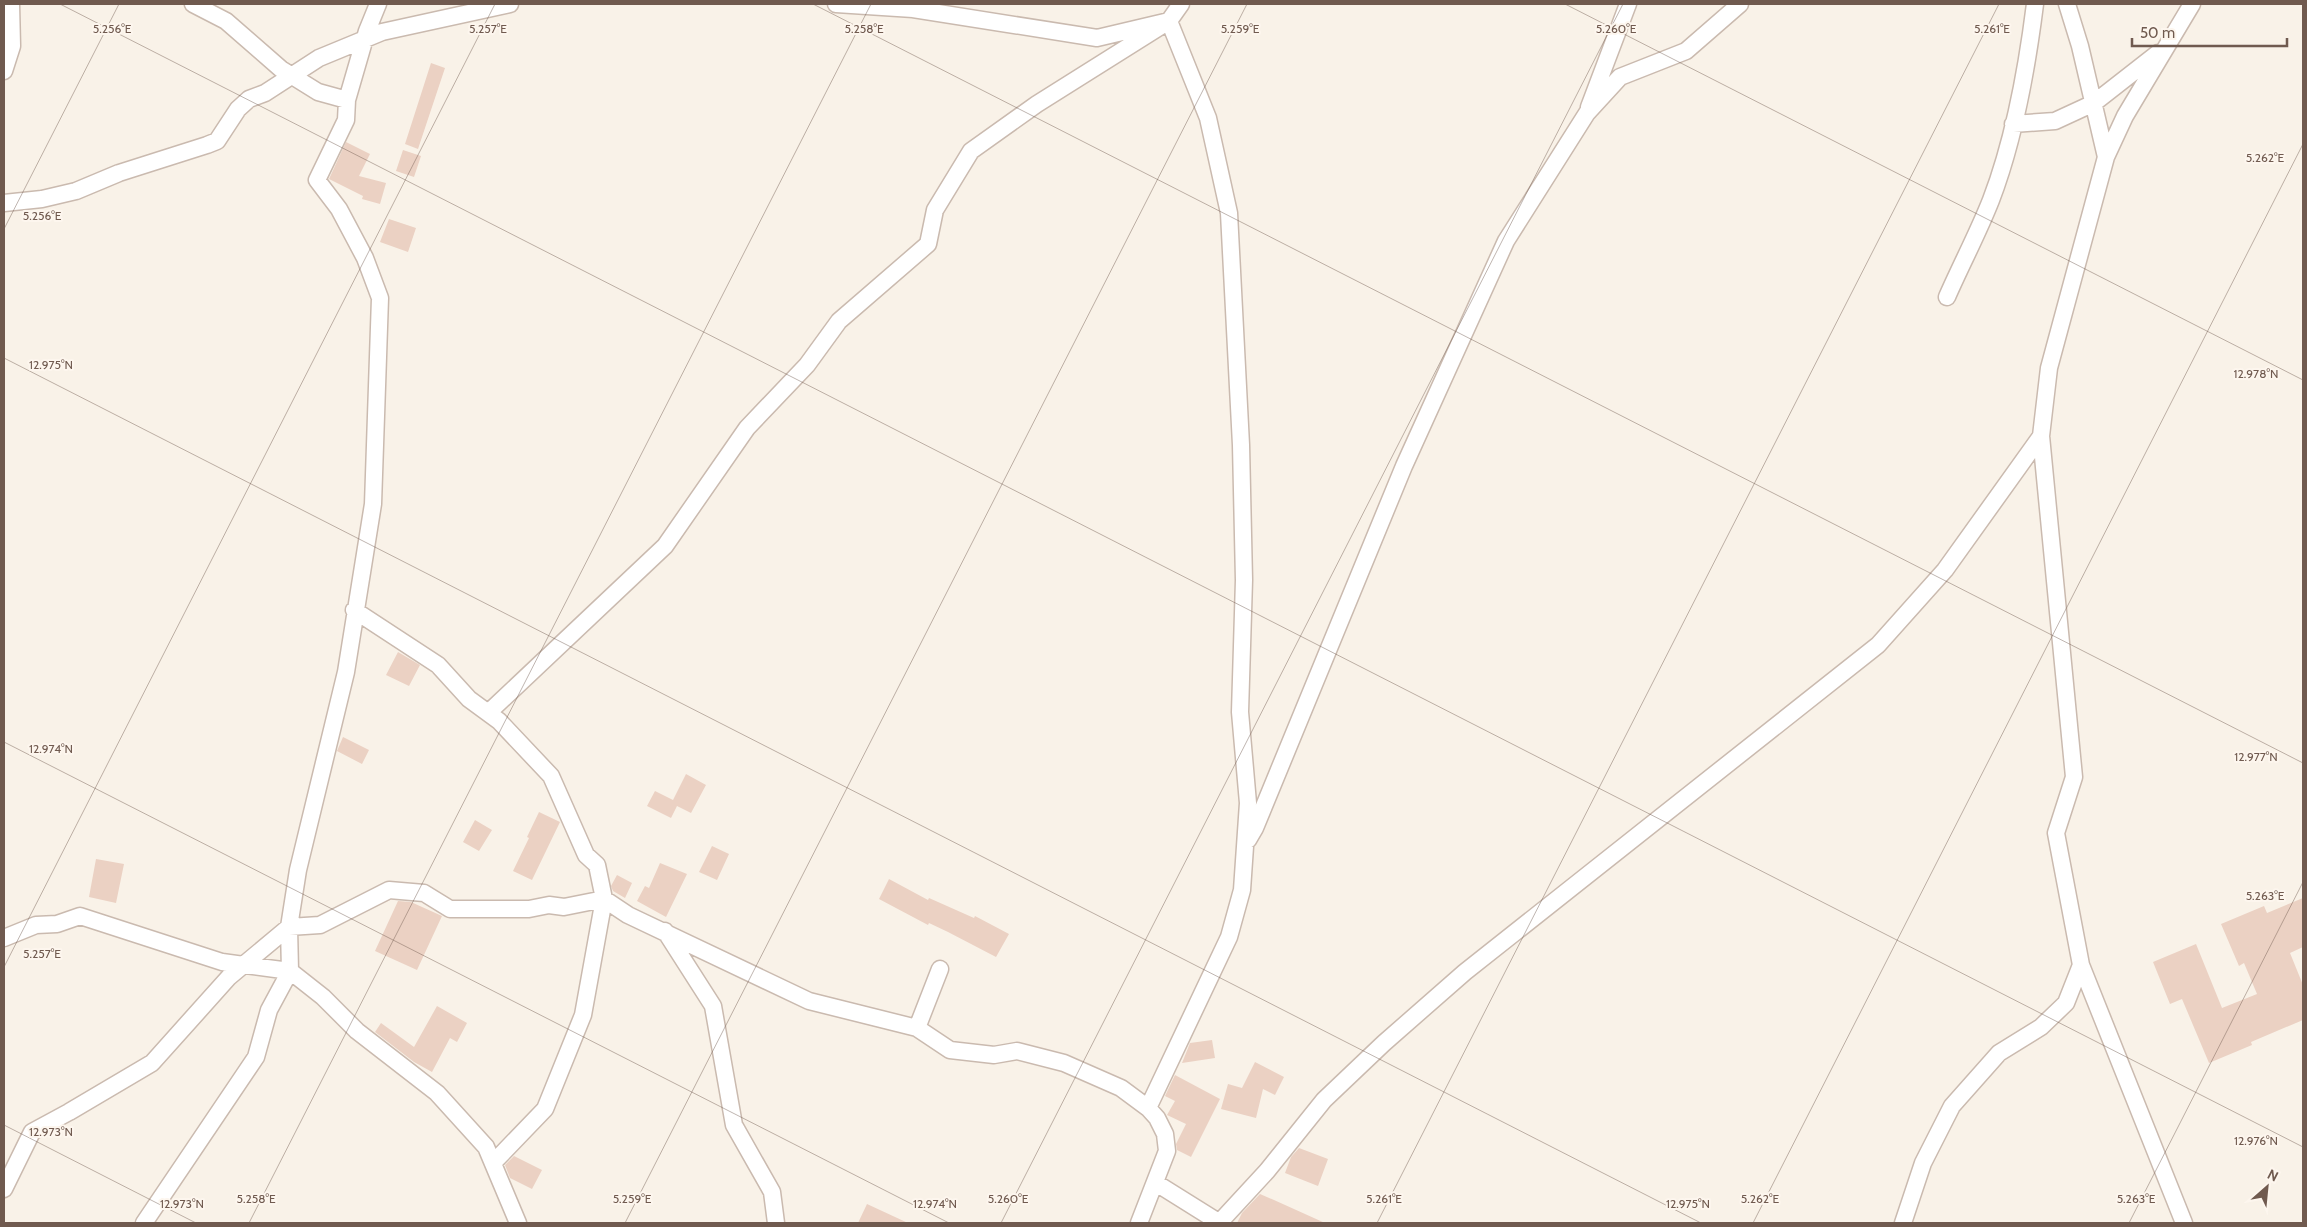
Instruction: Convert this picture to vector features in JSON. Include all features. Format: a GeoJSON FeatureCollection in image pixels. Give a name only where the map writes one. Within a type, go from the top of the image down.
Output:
{"type":"FeatureCollection","features":[{"type":"Feature","properties":{"kind":"street"},"geometry":{"type":"LineString","coordinates":[[4,71],[12,46],[11,4]]}},
{"type":"Feature","properties":{"kind":"street"},"geometry":{"type":"LineString","coordinates":[[193,4],[226,21],[281,69],[318,92],[347,100]]}},
{"type":"Feature","properties":{"kind":"street"},"geometry":{"type":"LineString","coordinates":[[144,1223],[256,1057],[269,1010],[290,971],[289,928],[298,870],[346,672],[354,610],[373,504],[380,298],[365,258],[339,208],[317,180],[346,120],[347,100],[378,4]]}},
{"type":"Feature","properties":{"kind":"street"},"geometry":{"type":"LineString","coordinates":[[4,203],[42,199],[76,191],[119,173],[208,145],[217,140],[238,110],[249,99],[265,93],[319,58],[366,38],[382,32],[510,4]]}},
{"type":"Feature","properties":{"kind":"street"},"geometry":{"type":"LineString","coordinates":[[836,4],[912,8],[1097,38],[1170,21]]}},
{"type":"Feature","properties":{"kind":"street"},"geometry":{"type":"LineString","coordinates":[[488,713],[665,546],[747,428],[807,364],[838,320],[928,244],[935,210],[971,151],[1037,104],[1170,21],[1181,4]]}},
{"type":"Feature","properties":{"kind":"street"},"geometry":{"type":"LineString","coordinates":[[1587,113],[1628,4]]}},
{"type":"Feature","properties":{"kind":"street"},"geometry":{"type":"LineString","coordinates":[[1245,846],[1256,828],[1404,466],[1506,241],[1587,113],[1620,78],[1686,51],[1740,4]]}},
{"type":"Feature","properties":{"kind":"street"},"geometry":{"type":"LineString","coordinates":[[1946,297],[1991,200],[2014,124],[2028,61],[2035,4]]}},
{"type":"Feature","properties":{"kind":"street"},"geometry":{"type":"LineString","coordinates":[[2067,4],[2094,103],[2106,157]]}},
{"type":"Feature","properties":{"kind":"street"},"geometry":{"type":"LineString","coordinates":[[2184,1223],[2081,965],[2056,833],[2074,777],[2041,436],[2049,368],[2106,157],[2125,116],[2192,4]]}},
{"type":"Feature","properties":{"kind":"street"},"geometry":{"type":"LineString","coordinates":[[1148,1108],[1229,937],[1242,890],[1248,803],[1240,712],[1244,580],[1240,436],[1229,213],[1208,118],[1170,21]]}},
{"type":"Feature","properties":{"kind":"street"},"geometry":{"type":"LineString","coordinates":[[2014,124],[2055,121],[2094,103],[2165,48]]}},
{"type":"Feature","properties":{"kind":"street"},"geometry":{"type":"LineString","coordinates":[[1156,1183],[1219,1223],[1267,1171],[1324,1100],[1384,1043],[1465,972],[1878,645],[1945,570],[2041,436]]}},
{"type":"Feature","properties":{"kind":"street"},"geometry":{"type":"LineString","coordinates":[[354,610],[438,665],[469,699],[499,722],[552,776],[586,855],[597,865],[604,899],[583,1015],[545,1109],[509,1144],[493,1163]]}},
{"type":"Feature","properties":{"kind":"street"},"geometry":{"type":"LineString","coordinates":[[4,1189],[32,1132],[152,1063],[229,977],[289,928],[320,925],[390,890],[424,894],[450,909],[529,909],[549,905],[564,906],[604,899],[628,915],[810,1001],[917,1028],[950,1050],[994,1055],[1018,1051],[1064,1063],[1122,1088],[1148,1108],[1156,1118],[1165,1134],[1168,1151],[1139,1223]]}},
{"type":"Feature","properties":{"kind":"street"},"geometry":{"type":"LineString","coordinates":[[4,938],[36,925],[57,924],[80,916],[222,962],[290,971],[323,997],[357,1031],[437,1093],[486,1147],[518,1223]]}},
{"type":"Feature","properties":{"kind":"street"},"geometry":{"type":"LineString","coordinates":[[665,932],[713,1006],[734,1125],[772,1192],[776,1223]]}},
{"type":"Feature","properties":{"kind":"street"},"geometry":{"type":"LineString","coordinates":[[1903,1223],[1923,1163],[1952,1106],[1999,1053],[2041,1027],[2066,1003],[2081,965]]}},
{"type":"Feature","properties":{"kind":"street"},"geometry":{"type":"LineString","coordinates":[[917,1028],[940,970]]}},
{"type":"Feature","properties":{"kind":"building"},"geometry":{"type":"Polygon","coordinates":[[[431,63],[445,68],[418,149],[405,144],[431,63]]]}},
{"type":"Feature","properties":{"kind":"building"},"geometry":{"type":"Polygon","coordinates":[[[346,142],[370,154],[359,176],[386,183],[380,204],[362,199],[363,196],[329,179],[346,142]]]}},
{"type":"Feature","properties":{"kind":"building"},"geometry":{"type":"Polygon","coordinates":[[[403,150],[421,156],[414,177],[396,171],[403,150]]]}},
{"type":"Feature","properties":{"kind":"building"},"geometry":{"type":"Polygon","coordinates":[[[389,219],[416,228],[408,252],[380,242],[389,219]]]}},
{"type":"Feature","properties":{"kind":"building"},"geometry":{"type":"Polygon","coordinates":[[[398,652],[420,665],[409,686],[386,675],[398,652]]]}},
{"type":"Feature","properties":{"kind":"building"},"geometry":{"type":"Polygon","coordinates":[[[343,737],[369,750],[362,764],[337,751],[343,737]]]}},
{"type":"Feature","properties":{"kind":"building"},"geometry":{"type":"Polygon","coordinates":[[[686,774],[706,785],[691,813],[677,806],[671,818],[647,806],[655,791],[673,800],[686,774]]]}},
{"type":"Feature","properties":{"kind":"building"},"geometry":{"type":"Polygon","coordinates":[[[539,812],[560,822],[532,880],[513,871],[539,812]]]}},
{"type":"Feature","properties":{"kind":"building"},"geometry":{"type":"Polygon","coordinates":[[[475,820],[492,830],[479,851],[463,842],[475,820]]]}},
{"type":"Feature","properties":{"kind":"building"},"geometry":{"type":"Polygon","coordinates":[[[712,846],[729,854],[717,880],[699,872],[712,846]]]}},
{"type":"Feature","properties":{"kind":"building"},"geometry":{"type":"Polygon","coordinates":[[[96,859],[124,864],[116,903],[89,897],[96,859]]]}},
{"type":"Feature","properties":{"kind":"building"},"geometry":{"type":"Polygon","coordinates":[[[660,863],[687,874],[666,917],[637,901],[645,886],[649,888],[660,863]]]}},
{"type":"Feature","properties":{"kind":"building"},"geometry":{"type":"Polygon","coordinates":[[[617,875],[632,883],[625,898],[613,891],[611,886],[617,875]]]}},
{"type":"Feature","properties":{"kind":"building"},"geometry":{"type":"Polygon","coordinates":[[[889,879],[928,900],[929,898],[974,918],[975,916],[1009,934],[996,957],[929,923],[928,925],[879,899],[889,879]]]}},
{"type":"Feature","properties":{"kind":"building"},"geometry":{"type":"Polygon","coordinates":[[[2303,898],[2303,947],[2290,953],[2303,985],[2303,1020],[2251,1042],[2252,1045],[2209,1063],[2182,999],[2170,1004],[2153,962],[2196,944],[2222,1008],[2257,994],[2244,963],[2239,966],[2221,924],[2264,906],[2267,913],[2303,898]]]}},
{"type":"Feature","properties":{"kind":"building"},"geometry":{"type":"Polygon","coordinates":[[[398,901],[411,902],[442,916],[417,970],[375,951],[398,901]]]}},
{"type":"Feature","properties":{"kind":"building"},"geometry":{"type":"Polygon","coordinates":[[[437,1006],[467,1023],[457,1042],[450,1038],[432,1072],[414,1062],[375,1032],[381,1023],[414,1047],[437,1006]]]}},
{"type":"Feature","properties":{"kind":"building"},"geometry":{"type":"Polygon","coordinates":[[[1212,1040],[1215,1058],[1182,1063],[1190,1043],[1212,1040]]]}},
{"type":"Feature","properties":{"kind":"building"},"geometry":{"type":"Polygon","coordinates":[[[1255,1062],[1284,1077],[1275,1095],[1263,1089],[1256,1118],[1221,1109],[1228,1084],[1242,1088],[1255,1062]]]}},
{"type":"Feature","properties":{"kind":"building"},"geometry":{"type":"Polygon","coordinates":[[[1175,1075],[1220,1099],[1191,1157],[1177,1150],[1176,1144],[1186,1124],[1167,1115],[1175,1101],[1165,1096],[1175,1075]]]}},
{"type":"Feature","properties":{"kind":"building"},"geometry":{"type":"Polygon","coordinates":[[[1299,1148],[1328,1159],[1318,1186],[1285,1173],[1291,1157],[1299,1148]]]}},
{"type":"Feature","properties":{"kind":"building"},"geometry":{"type":"Polygon","coordinates":[[[514,1156],[542,1170],[532,1189],[510,1178],[505,1165],[514,1156]]]}},
{"type":"Feature","properties":{"kind":"building"},"geometry":{"type":"Polygon","coordinates":[[[1260,1194],[1325,1223],[1237,1223],[1242,1213],[1260,1194]]]}},
{"type":"Feature","properties":{"kind":"building"},"geometry":{"type":"Polygon","coordinates":[[[867,1204],[908,1223],[858,1223],[867,1204]]]}}]}
